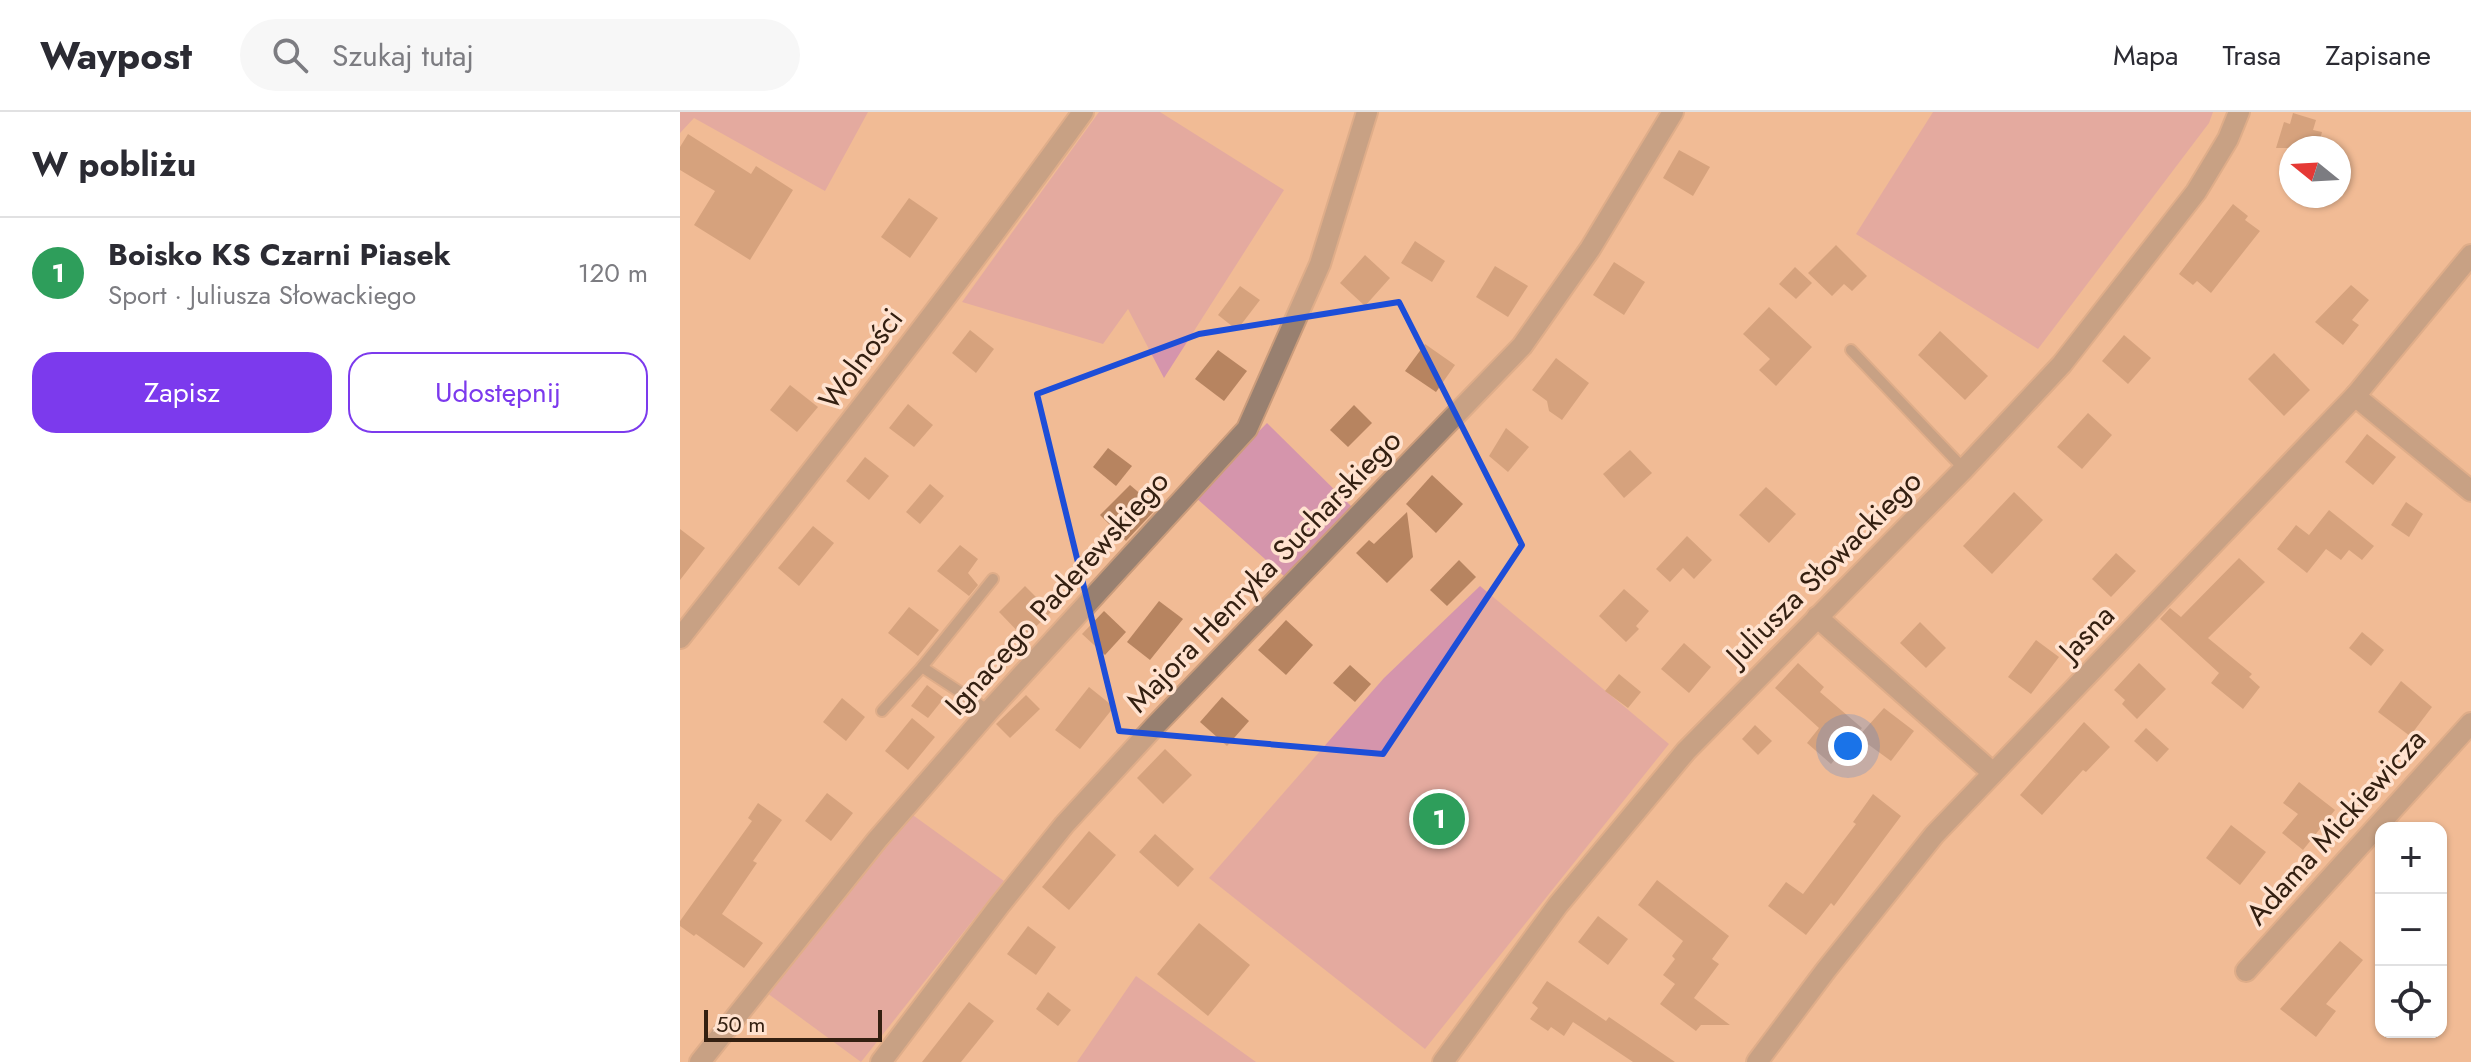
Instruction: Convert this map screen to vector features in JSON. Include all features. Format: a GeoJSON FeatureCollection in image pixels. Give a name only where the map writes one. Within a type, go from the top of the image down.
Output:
{"type":"FeatureCollection","features":[{"type":"Feature","properties":{"kind":"street","name":"Wolności"},"geometry":{"type":"LineString","coordinates":[[680,638],[842,433],[1015,207],[1083,112]]}},
{"type":"Feature","properties":{"kind":"street","name":"Ignacego Paderewskiego"},"geometry":{"type":"LineString","coordinates":[[700,1062],[877,840],[989,711],[1247,429],[1320,264],[1367,112]]}},
{"type":"Feature","properties":{"kind":"street","name":"Majora Henryka Sucharskiego"},"geometry":{"type":"LineString","coordinates":[[881,1062],[1064,825],[1154,727],[1522,346],[1590,249],[1673,112]]}},
{"type":"Feature","properties":{"kind":"street","name":"Juliusza Słowackiego"},"geometry":{"type":"LineString","coordinates":[[1443,1062],[1558,905],[1686,751],[1964,469],[2062,364],[2196,192],[2228,139],[2239,112]]}},
{"type":"Feature","properties":{"kind":"street","name":"Jasna"},"geometry":{"type":"LineString","coordinates":[[1757,1062],[1934,835],[2355,396],[2471,255]]}},
{"type":"Feature","properties":{"kind":"street"},"geometry":{"type":"LineString","coordinates":[[2355,396],[2471,491]]}},
{"type":"Feature","properties":{"kind":"street"},"geometry":{"type":"LineString","coordinates":[[1817,617],[1993,773]]}},
{"type":"Feature","properties":{"kind":"street","name":"Adama Mickiewicza"},"geometry":{"type":"LineString","coordinates":[[2246,971],[2471,723]]}},
{"type":"Feature","properties":{"kind":"lane"},"geometry":{"type":"LineString","coordinates":[[1851,350],[1964,469]]}},
{"type":"Feature","properties":{"kind":"lane"},"geometry":{"type":"LineString","coordinates":[[882,711],[993,579]]}},
{"type":"Feature","properties":{"kind":"lane"},"geometry":{"type":"LineString","coordinates":[[922,667],[989,711]]}},
{"type":"Feature","properties":{"kind":"highlighted area"},"geometry":{"type":"Polygon","coordinates":[[[1399,302],[1522,545],[1383,754],[1119,731],[1037,394],[1199,334],[1399,302]]]}},
{"type":"Feature","properties":{"kind":"shaded area"},"geometry":{"type":"Polygon","coordinates":[[[680,112],[868,112],[825,191],[694,118],[680,133],[680,112]]]}},
{"type":"Feature","properties":{"kind":"shaded area"},"geometry":{"type":"Polygon","coordinates":[[[1099,112],[1160,112],[1284,190],[1164,378],[1128,309],[1103,344],[962,302],[1099,112]]]}},
{"type":"Feature","properties":{"kind":"shaded area"},"geometry":{"type":"Polygon","coordinates":[[[1933,112],[2213,112],[2209,123],[2038,349],[1856,234],[1933,112]]]}},
{"type":"Feature","properties":{"kind":"shaded area"},"geometry":{"type":"Polygon","coordinates":[[[1267,423],[1352,507],[1284,576],[1195,497],[1267,423]]]}},
{"type":"Feature","properties":{"kind":"shaded area"},"geometry":{"type":"Polygon","coordinates":[[[1480,586],[1669,744],[1425,1049],[1209,878],[1384,678],[1480,586]]]}},
{"type":"Feature","properties":{"kind":"shaded area"},"geometry":{"type":"Polygon","coordinates":[[[910,813],[1004,881],[861,1062],[767,993],[910,813]]]}},
{"type":"Feature","properties":{"kind":"shaded area"},"geometry":{"type":"Polygon","coordinates":[[[1136,976],[1256,1062],[1077,1062],[1136,976]]]}},
{"type":"Feature","properties":{"kind":"building"},"geometry":{"type":"Polygon","coordinates":[[[2293,113],[2316,120],[2313,130],[2322,132],[2321,136],[2280,136],[2284,122],[2290,124],[2293,113]]]}},
{"type":"Feature","properties":{"kind":"building"},"geometry":{"type":"Polygon","coordinates":[[[688,134],[751,174],[756,166],[793,190],[750,260],[694,225],[715,191],[680,170],[680,147],[688,134]]]}},
{"type":"Feature","properties":{"kind":"building"},"geometry":{"type":"Polygon","coordinates":[[[1679,150],[1710,167],[1693,196],[1663,178],[1679,150]]]}},
{"type":"Feature","properties":{"kind":"building"},"geometry":{"type":"Polygon","coordinates":[[[909,198],[938,218],[910,258],[881,237],[909,198]]]}},
{"type":"Feature","properties":{"kind":"building"},"geometry":{"type":"Polygon","coordinates":[[[2233,204],[2248,216],[2245,220],[2260,231],[2211,293],[2197,281],[2193,285],[2179,274],[2233,204]]]}},
{"type":"Feature","properties":{"kind":"building"},"geometry":{"type":"Polygon","coordinates":[[[1415,241],[1445,261],[1432,282],[1401,263],[1415,241]]]}},
{"type":"Feature","properties":{"kind":"building"},"geometry":{"type":"Polygon","coordinates":[[[1836,245],[1867,276],[1852,291],[1844,284],[1832,296],[1808,273],[1836,245]]]}},
{"type":"Feature","properties":{"kind":"building"},"geometry":{"type":"Polygon","coordinates":[[[1365,255],[1390,278],[1365,306],[1340,283],[1365,255]]]}},
{"type":"Feature","properties":{"kind":"building"},"geometry":{"type":"Polygon","coordinates":[[[1614,262],[1645,282],[1624,315],[1593,295],[1614,262]]]}},
{"type":"Feature","properties":{"kind":"building"},"geometry":{"type":"Polygon","coordinates":[[[1495,266],[1528,286],[1508,317],[1476,297],[1495,266]]]}},
{"type":"Feature","properties":{"kind":"building"},"geometry":{"type":"Polygon","coordinates":[[[1795,267],[1812,283],[1796,299],[1779,284],[1795,267]]]}},
{"type":"Feature","properties":{"kind":"building"},"geometry":{"type":"Polygon","coordinates":[[[2351,285],[2369,300],[2352,320],[2359,325],[2343,345],[2315,322],[2351,285]]]}},
{"type":"Feature","properties":{"kind":"building"},"geometry":{"type":"Polygon","coordinates":[[[1240,286],[1260,300],[1237,330],[1218,315],[1240,286]]]}},
{"type":"Feature","properties":{"kind":"building"},"geometry":{"type":"Polygon","coordinates":[[[1769,307],[1812,347],[1776,386],[1759,370],[1770,359],[1743,334],[1769,307]]]}},
{"type":"Feature","properties":{"kind":"building"},"geometry":{"type":"Polygon","coordinates":[[[970,330],[994,349],[976,373],[952,353],[970,330]]]}},
{"type":"Feature","properties":{"kind":"building"},"geometry":{"type":"Polygon","coordinates":[[[1940,331],[1988,376],[1965,400],[1918,355],[1940,331]]]}},
{"type":"Feature","properties":{"kind":"building"},"geometry":{"type":"Polygon","coordinates":[[[2124,335],[2151,358],[2128,384],[2102,361],[2124,335]]]}},
{"type":"Feature","properties":{"kind":"building"},"geometry":{"type":"Polygon","coordinates":[[[1425,344],[1455,365],[1436,392],[1405,371],[1425,344]]]}},
{"type":"Feature","properties":{"kind":"building"},"geometry":{"type":"Polygon","coordinates":[[[1218,350],[1247,371],[1224,401],[1195,379],[1218,350]]]}},
{"type":"Feature","properties":{"kind":"building"},"geometry":{"type":"Polygon","coordinates":[[[2274,353],[2310,390],[2284,416],[2248,379],[2274,353]]]}},
{"type":"Feature","properties":{"kind":"building"},"geometry":{"type":"Polygon","coordinates":[[[1556,358],[1589,383],[1562,420],[1549,411],[1547,401],[1532,390],[1556,358]]]}},
{"type":"Feature","properties":{"kind":"building"},"geometry":{"type":"Polygon","coordinates":[[[790,385],[818,407],[797,432],[770,410],[790,385]]]}},
{"type":"Feature","properties":{"kind":"building"},"geometry":{"type":"Polygon","coordinates":[[[908,404],[933,425],[914,447],[889,428],[908,404]]]}},
{"type":"Feature","properties":{"kind":"building"},"geometry":{"type":"Polygon","coordinates":[[[1354,405],[1372,423],[1348,447],[1330,430],[1354,405]]]}},
{"type":"Feature","properties":{"kind":"building"},"geometry":{"type":"Polygon","coordinates":[[[2088,413],[2112,435],[2082,469],[2057,447],[2088,413]]]}},
{"type":"Feature","properties":{"kind":"building"},"geometry":{"type":"Polygon","coordinates":[[[1506,428],[1529,447],[1508,472],[1489,456],[1506,428]]]}},
{"type":"Feature","properties":{"kind":"building"},"geometry":{"type":"Polygon","coordinates":[[[2367,434],[2396,457],[2373,485],[2345,462],[2367,434]]]}},
{"type":"Feature","properties":{"kind":"building"},"geometry":{"type":"Polygon","coordinates":[[[1108,448],[1132,466],[1116,486],[1093,467],[1108,448]]]}},
{"type":"Feature","properties":{"kind":"building"},"geometry":{"type":"Polygon","coordinates":[[[1630,450],[1652,473],[1624,498],[1603,474],[1630,450]]]}},
{"type":"Feature","properties":{"kind":"building"},"geometry":{"type":"Polygon","coordinates":[[[865,457],[889,476],[869,500],[846,481],[865,457]]]}},
{"type":"Feature","properties":{"kind":"building"},"geometry":{"type":"Polygon","coordinates":[[[1432,475],[1463,504],[1436,533],[1406,504],[1432,475]]]}},
{"type":"Feature","properties":{"kind":"building"},"geometry":{"type":"Polygon","coordinates":[[[930,484],[944,496],[920,524],[906,512],[930,484]]]}},
{"type":"Feature","properties":{"kind":"building"},"geometry":{"type":"Polygon","coordinates":[[[1130,485],[1157,508],[1126,541],[1100,515],[1130,485]]]}},
{"type":"Feature","properties":{"kind":"building"},"geometry":{"type":"Polygon","coordinates":[[[1766,487],[1796,514],[1769,543],[1739,515],[1766,487]]]}},
{"type":"Feature","properties":{"kind":"building"},"geometry":{"type":"Polygon","coordinates":[[[2014,492],[2043,520],[1992,574],[1963,546],[2014,492]]]}},
{"type":"Feature","properties":{"kind":"building"},"geometry":{"type":"Polygon","coordinates":[[[2406,502],[2423,514],[2409,537],[2391,525],[2406,502]]]}},
{"type":"Feature","properties":{"kind":"building"},"geometry":{"type":"Polygon","coordinates":[[[2329,510],[2374,546],[2362,560],[2349,550],[2341,560],[2326,549],[2307,573],[2277,549],[2296,525],[2309,535],[2329,510]]]}},
{"type":"Feature","properties":{"kind":"building"},"geometry":{"type":"Polygon","coordinates":[[[1407,512],[1413,557],[1387,583],[1356,553],[1369,540],[1374,544],[1407,512]]]}},
{"type":"Feature","properties":{"kind":"building"},"geometry":{"type":"Polygon","coordinates":[[[813,526],[834,543],[799,586],[778,568],[813,526]]]}},
{"type":"Feature","properties":{"kind":"building"},"geometry":{"type":"Polygon","coordinates":[[[680,529],[705,548],[680,580],[680,529]]]}},
{"type":"Feature","properties":{"kind":"building"},"geometry":{"type":"Polygon","coordinates":[[[1687,536],[1712,560],[1694,579],[1683,568],[1670,582],[1656,569],[1687,536]]]}},
{"type":"Feature","properties":{"kind":"building"},"geometry":{"type":"Polygon","coordinates":[[[960,545],[978,559],[968,573],[978,585],[969,596],[937,571],[960,545]]]}},
{"type":"Feature","properties":{"kind":"building"},"geometry":{"type":"Polygon","coordinates":[[[2116,553],[2136,571],[2111,597],[2092,579],[2116,553]]]}},
{"type":"Feature","properties":{"kind":"building"},"geometry":{"type":"Polygon","coordinates":[[[2239,558],[2265,582],[2208,638],[2252,674],[2249,677],[2260,687],[2243,709],[2211,683],[2219,673],[2160,619],[2170,608],[2181,617],[2239,558]]]}},
{"type":"Feature","properties":{"kind":"building"},"geometry":{"type":"Polygon","coordinates":[[[1459,560],[1476,577],[1447,606],[1430,590],[1459,560]]]}},
{"type":"Feature","properties":{"kind":"building"},"geometry":{"type":"Polygon","coordinates":[[[1025,586],[1051,612],[1024,638],[999,612],[1025,586]]]}},
{"type":"Feature","properties":{"kind":"building"},"geometry":{"type":"Polygon","coordinates":[[[1624,589],[1649,611],[1636,626],[1639,629],[1626,642],[1599,616],[1624,589]]]}},
{"type":"Feature","properties":{"kind":"building"},"geometry":{"type":"Polygon","coordinates":[[[1159,601],[1183,619],[1150,660],[1127,642],[1159,601]]]}},
{"type":"Feature","properties":{"kind":"building"},"geometry":{"type":"Polygon","coordinates":[[[909,607],[939,630],[918,656],[888,633],[909,607]]]}},
{"type":"Feature","properties":{"kind":"building"},"geometry":{"type":"Polygon","coordinates":[[[1104,611],[1126,632],[1105,655],[1082,634],[1104,611]]]}},
{"type":"Feature","properties":{"kind":"building"},"geometry":{"type":"Polygon","coordinates":[[[1286,620],[1313,645],[1286,675],[1258,650],[1286,620]]]}},
{"type":"Feature","properties":{"kind":"building"},"geometry":{"type":"Polygon","coordinates":[[[1920,622],[1946,648],[1926,668],[1900,643],[1920,622]]]}},
{"type":"Feature","properties":{"kind":"building"},"geometry":{"type":"Polygon","coordinates":[[[2362,632],[2384,650],[2371,666],[2349,648],[2362,632]]]}},
{"type":"Feature","properties":{"kind":"building"},"geometry":{"type":"Polygon","coordinates":[[[2036,640],[2059,657],[2031,694],[2008,677],[2036,640]]]}},
{"type":"Feature","properties":{"kind":"building"},"geometry":{"type":"Polygon","coordinates":[[[1684,643],[1711,667],[1689,693],[1661,669],[1684,643]]]}},
{"type":"Feature","properties":{"kind":"building"},"geometry":{"type":"Polygon","coordinates":[[[1798,663],[1824,687],[1820,692],[1862,728],[1831,764],[1807,743],[1819,728],[1775,688],[1798,663]]]}},
{"type":"Feature","properties":{"kind":"building"},"geometry":{"type":"Polygon","coordinates":[[[2139,663],[2166,689],[2137,719],[2122,704],[2125,700],[2114,690],[2139,663]]]}},
{"type":"Feature","properties":{"kind":"building"},"geometry":{"type":"Polygon","coordinates":[[[1350,665],[1371,684],[1355,702],[1333,683],[1350,665]]]}},
{"type":"Feature","properties":{"kind":"building"},"geometry":{"type":"Polygon","coordinates":[[[1619,674],[1641,692],[1628,708],[1605,691],[1619,674]]]}},
{"type":"Feature","properties":{"kind":"building"},"geometry":{"type":"Polygon","coordinates":[[[2401,681],[2432,707],[2410,736],[2378,712],[2401,681]]]}},
{"type":"Feature","properties":{"kind":"building"},"geometry":{"type":"Polygon","coordinates":[[[927,685],[944,698],[928,718],[911,706],[927,685]]]}},
{"type":"Feature","properties":{"kind":"building"},"geometry":{"type":"Polygon","coordinates":[[[1089,687],[1114,707],[1080,749],[1055,730],[1089,687]]]}},
{"type":"Feature","properties":{"kind":"building"},"geometry":{"type":"Polygon","coordinates":[[[1026,695],[1040,709],[1010,738],[996,724],[1026,695]]]}},
{"type":"Feature","properties":{"kind":"building"},"geometry":{"type":"Polygon","coordinates":[[[1222,697],[1249,721],[1227,746],[1200,722],[1222,697]]]}},
{"type":"Feature","properties":{"kind":"building"},"geometry":{"type":"Polygon","coordinates":[[[842,698],[865,717],[846,741],[823,722],[842,698]]]}},
{"type":"Feature","properties":{"kind":"building"},"geometry":{"type":"Polygon","coordinates":[[[1884,708],[1914,731],[1891,761],[1858,737],[1884,708]]]}},
{"type":"Feature","properties":{"kind":"building"},"geometry":{"type":"Polygon","coordinates":[[[912,718],[935,737],[908,770],[885,751],[912,718]]]}},
{"type":"Feature","properties":{"kind":"building"},"geometry":{"type":"Polygon","coordinates":[[[2084,722],[2110,747],[2086,772],[2083,770],[2042,815],[2020,795],[2084,722]]]}},
{"type":"Feature","properties":{"kind":"building"},"geometry":{"type":"Polygon","coordinates":[[[1755,725],[1772,741],[1758,755],[1742,739],[1755,725]]]}},
{"type":"Feature","properties":{"kind":"building"},"geometry":{"type":"Polygon","coordinates":[[[2146,728],[2169,749],[2157,762],[2134,741],[2146,728]]]}},
{"type":"Feature","properties":{"kind":"building"},"geometry":{"type":"Polygon","coordinates":[[[1165,749],[1192,775],[1163,804],[1137,778],[1165,749]]]}},
{"type":"Feature","properties":{"kind":"building"},"geometry":{"type":"Polygon","coordinates":[[[2299,782],[2335,810],[2303,850],[2282,833],[2298,814],[2283,803],[2299,782]]]}},
{"type":"Feature","properties":{"kind":"building"},"geometry":{"type":"Polygon","coordinates":[[[827,793],[853,813],[831,841],[805,821],[827,793]]]}},
{"type":"Feature","properties":{"kind":"building"},"geometry":{"type":"Polygon","coordinates":[[[1873,794],[1901,816],[1834,906],[1831,903],[1806,935],[1768,906],[1786,882],[1803,894],[1856,824],[1853,822],[1873,794]]]}},
{"type":"Feature","properties":{"kind":"building"},"geometry":{"type":"Polygon","coordinates":[[[758,803],[782,820],[722,914],[763,943],[744,968],[680,926],[680,921],[752,821],[748,818],[758,803]]]}},
{"type":"Feature","properties":{"kind":"building"},"geometry":{"type":"Polygon","coordinates":[[[2231,825],[2266,852],[2240,885],[2206,858],[2231,825]]]}},
{"type":"Feature","properties":{"kind":"building"},"geometry":{"type":"Polygon","coordinates":[[[1089,831],[1116,855],[1069,910],[1042,887],[1089,831]]]}},
{"type":"Feature","properties":{"kind":"building"},"geometry":{"type":"Polygon","coordinates":[[[1155,834],[1194,869],[1178,887],[1139,852],[1155,834]]]}},
{"type":"Feature","properties":{"kind":"building"},"geometry":{"type":"Polygon","coordinates":[[[1657,880],[1729,936],[1712,959],[1719,964],[1694,998],[1730,1025],[1701,1025],[1696,1031],[1660,1004],[1675,984],[1663,975],[1683,941],[1638,905],[1657,880]]]}},
{"type":"Feature","properties":{"kind":"building"},"geometry":{"type":"Polygon","coordinates":[[[1598,916],[1628,939],[1608,965],[1578,942],[1598,916]]]}},
{"type":"Feature","properties":{"kind":"building"},"geometry":{"type":"Polygon","coordinates":[[[1199,923],[1250,965],[1208,1016],[1157,974],[1199,923]]]}},
{"type":"Feature","properties":{"kind":"building"},"geometry":{"type":"Polygon","coordinates":[[[1028,926],[1056,947],[1036,975],[1007,954],[1028,926]]]}},
{"type":"Feature","properties":{"kind":"building"},"geometry":{"type":"Polygon","coordinates":[[[2340,941],[2363,960],[2326,1004],[2336,1011],[2316,1037],[2280,1009],[2340,941]]]}},
{"type":"Feature","properties":{"kind":"building"},"geometry":{"type":"Polygon","coordinates":[[[1547,981],[1606,1021],[1609,1017],[1675,1062],[1633,1062],[1573,1022],[1564,1036],[1551,1027],[1548,1031],[1530,1019],[1538,1008],[1532,1003],[1547,981]]]}},
{"type":"Feature","properties":{"kind":"building"},"geometry":{"type":"Polygon","coordinates":[[[1048,992],[1071,1010],[1058,1026],[1036,1009],[1048,992]]]}},
{"type":"Feature","properties":{"kind":"building"},"geometry":{"type":"Polygon","coordinates":[[[969,1002],[994,1021],[961,1062],[922,1062],[969,1002]]]}},
{"type":"Feature","properties":{"kind":"place","name":"Boisko KS Czarni Piasek"},"geometry":{"type":"Point","coordinates":[1439,819]}}]}
